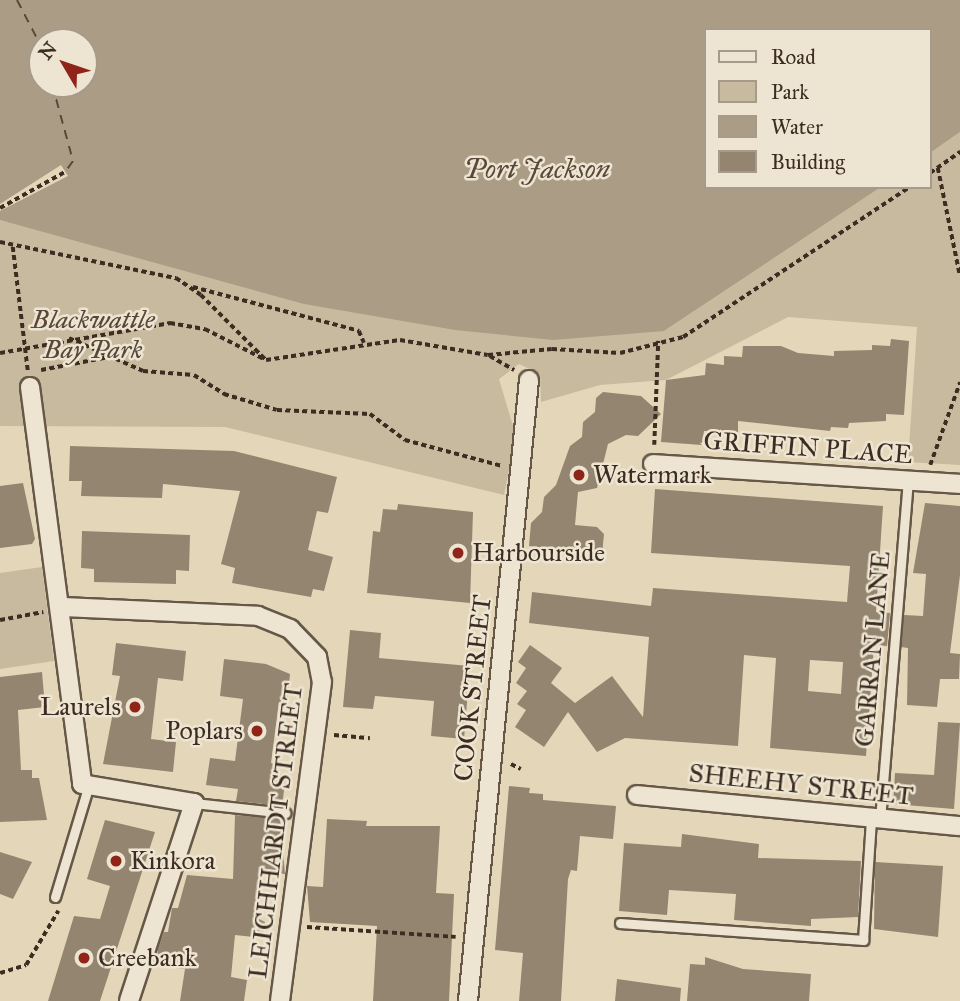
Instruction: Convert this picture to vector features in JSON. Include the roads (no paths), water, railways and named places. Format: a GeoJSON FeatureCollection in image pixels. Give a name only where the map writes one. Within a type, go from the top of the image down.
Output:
{"type":"FeatureCollection","features":[{"type":"Feature","properties":{"kind":"street","name":"COOK STREET"},"geometry":{"type":"LineString","coordinates":[[468,1001],[530,380]]}},
{"type":"Feature","properties":{"kind":"street"},"geometry":{"type":"LineString","coordinates":[[30,387],[63,607],[81,780],[88,788],[194,803],[129,1001]]}},
{"type":"Feature","properties":{"kind":"street","name":"GRIFFIN PLACE"},"geometry":{"type":"LineString","coordinates":[[653,464],[960,484]]}},
{"type":"Feature","properties":{"kind":"street","name":"LEICHHARDT STREET"},"geometry":{"type":"LineString","coordinates":[[63,607],[250,615],[283,624],[309,645],[322,668],[316,733],[280,1001]]}},
{"type":"Feature","properties":{"kind":"street","name":"SHEEHY STREET"},"geometry":{"type":"LineString","coordinates":[[637,795],[876,821],[960,827]]}},
{"type":"Feature","properties":{"kind":"lane","name":"GARRAN LANE"},"geometry":{"type":"LineString","coordinates":[[621,923],[863,940],[908,481]]}},
{"type":"Feature","properties":{"kind":"lane"},"geometry":{"type":"LineString","coordinates":[[55,897],[88,788]]}},
{"type":"Feature","properties":{"kind":"lane"},"geometry":{"type":"LineString","coordinates":[[194,803],[285,813]]}},
{"type":"Feature","properties":{"kind":"water","name":"Port Jackson"},"geometry":{"type":"Polygon","coordinates":[[[0,0],[960,0],[960,132],[932,152],[932,28],[704,28],[704,189],[878,189],[664,331],[553,340],[455,330],[304,304],[0,220],[0,0]]]}},
{"type":"Feature","properties":{"kind":"place","name":"Watermark"},"geometry":{"type":"Point","coordinates":[579,475]}},
{"type":"Feature","properties":{"kind":"place","name":"Harbourside"},"geometry":{"type":"Point","coordinates":[458,553]}},
{"type":"Feature","properties":{"kind":"place","name":"Laurels"},"geometry":{"type":"Point","coordinates":[135,707]}},
{"type":"Feature","properties":{"kind":"place","name":"Poplars"},"geometry":{"type":"Point","coordinates":[257,731]}},
{"type":"Feature","properties":{"kind":"place","name":"Kinkora"},"geometry":{"type":"Point","coordinates":[116,861]}},
{"type":"Feature","properties":{"kind":"place","name":"Creebank"},"geometry":{"type":"Point","coordinates":[84,958]}},
{"type":"Feature","properties":{"kind":"park label","name":"Blackwattle Bay Park"},"geometry":{"type":"Point","coordinates":[93,335]}}]}
